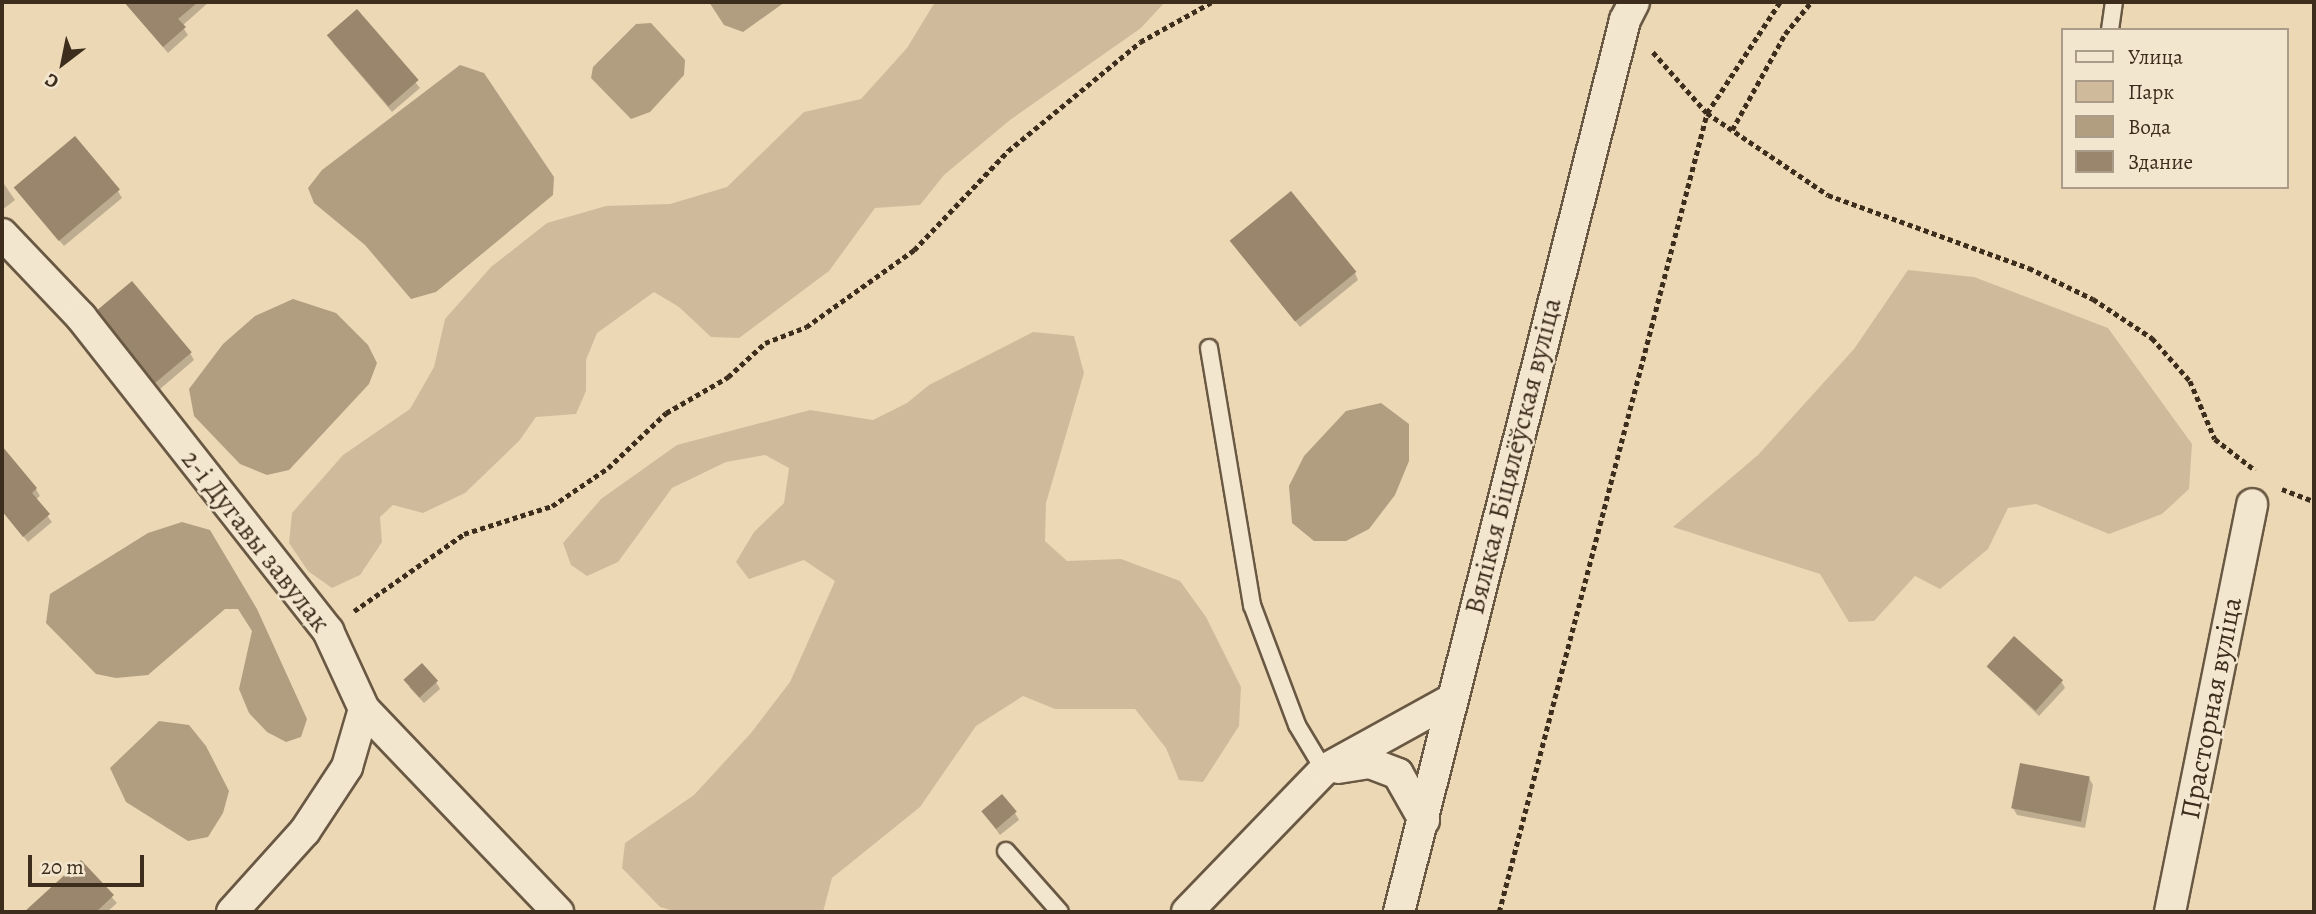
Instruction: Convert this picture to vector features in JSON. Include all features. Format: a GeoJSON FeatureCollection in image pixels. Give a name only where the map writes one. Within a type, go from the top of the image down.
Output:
{"type":"FeatureCollection","features":[{"type":"Feature","properties":{"kind":"street","name":"Вялікая Біцялёўская вуліца"},"geometry":{"type":"LineString","coordinates":[[1399,912],[1424,820],[1449,701],[1630,11]]}},
{"type":"Feature","properties":{"kind":"street","name":"2-і Дугавы завулак"},"geometry":{"type":"LineString","coordinates":[[2,234],[81,317],[328,631],[364,709],[558,912]]}},
{"type":"Feature","properties":{"kind":"street","name":"Прасторная вуліца"},"geometry":{"type":"LineString","coordinates":[[2170,912],[2252,504]]}},
{"type":"Feature","properties":{"kind":"street"},"geometry":{"type":"LineString","coordinates":[[1187,912],[1324,770],[1449,701]]}},
{"type":"Feature","properties":{"kind":"street"},"geometry":{"type":"LineString","coordinates":[[232,912],[305,831],[347,767],[364,709]]}},
{"type":"Feature","properties":{"kind":"street"},"geometry":{"type":"LineString","coordinates":[[1324,770],[1370,763],[1398,774],[1424,820]]}},
{"type":"Feature","properties":{"kind":"lane"},"geometry":{"type":"LineString","coordinates":[[2110,28],[2114,2]]}},
{"type":"Feature","properties":{"kind":"lane"},"geometry":{"type":"LineString","coordinates":[[1209,348],[1252,606],[1297,724],[1324,770]]}},
{"type":"Feature","properties":{"kind":"lane"},"geometry":{"type":"LineString","coordinates":[[1006,851],[1060,912]]}},
{"type":"Feature","properties":{"kind":"path"},"geometry":{"type":"LineString","coordinates":[[328,631],[464,534],[552,506],[608,468],[666,413],[728,377],[765,343],[806,327],[914,250],[1008,151],[1140,42],[1212,2]]}},
{"type":"Feature","properties":{"kind":"path"},"geometry":{"type":"LineString","coordinates":[[1499,912],[1707,113],[1780,2]]}},
{"type":"Feature","properties":{"kind":"path"},"geometry":{"type":"LineString","coordinates":[[1732,130],[1785,34],[1811,2]]}},
{"type":"Feature","properties":{"kind":"path"},"geometry":{"type":"LineString","coordinates":[[1630,11],[1707,113],[1828,195],[2029,268],[2093,299],[2152,338],[2190,382],[2215,439],[2258,472]]}},
{"type":"Feature","properties":{"kind":"path"},"geometry":{"type":"LineString","coordinates":[[2280,489],[2314,501]]}},
{"type":"Feature","properties":{"kind":"green space"},"geometry":{"type":"Polygon","coordinates":[[[935,2],[1165,2],[1141,28],[1010,120],[944,175],[920,205],[875,208],[829,271],[739,338],[711,337],[679,307],[654,292],[597,333],[586,360],[586,391],[576,414],[536,417],[519,441],[465,493],[423,513],[393,505],[380,517],[382,542],[360,575],[332,588],[308,571],[289,543],[292,513],[343,455],[410,409],[434,367],[445,319],[491,267],[547,223],[606,206],[670,204],[727,187],[804,112],[861,99],[907,48],[935,2]]]}},
{"type":"Feature","properties":{"kind":"green space"},"geometry":{"type":"Polygon","coordinates":[[[1908,270],[1974,277],[2108,328],[2192,444],[2189,489],[2162,514],[2109,534],[2036,504],[2008,508],[1988,549],[1940,589],[1915,576],[1874,621],[1849,622],[1820,574],[1673,527],[1758,455],[1854,349],[1908,270]]]}},
{"type":"Feature","properties":{"kind":"green space"},"geometry":{"type":"Polygon","coordinates":[[[1033,332],[1074,336],[1084,373],[1046,503],[1045,541],[1067,561],[1121,559],[1180,581],[1206,617],[1241,687],[1239,726],[1203,782],[1179,780],[1166,748],[1135,709],[1055,709],[1023,696],[976,726],[920,807],[832,878],[823,912],[677,912],[660,907],[622,868],[625,843],[694,795],[751,733],[790,682],[835,581],[804,560],[749,579],[736,562],[754,532],[784,503],[789,468],[765,455],[726,462],[672,488],[618,562],[587,576],[571,565],[563,543],[601,499],[677,445],[810,410],[873,420],[907,403],[929,385],[1033,332]]]}},
{"type":"Feature","properties":{"kind":"water"},"geometry":{"type":"Polygon","coordinates":[[[709,2],[785,2],[743,32],[724,25],[709,2]]]}},
{"type":"Feature","properties":{"kind":"water"},"geometry":{"type":"Polygon","coordinates":[[[651,23],[685,60],[684,75],[650,112],[631,119],[591,78],[593,67],[636,24],[651,23]]]}},
{"type":"Feature","properties":{"kind":"water"},"geometry":{"type":"Polygon","coordinates":[[[460,65],[484,73],[554,177],[553,195],[436,292],[411,299],[365,245],[314,203],[308,188],[322,170],[460,65]]]}},
{"type":"Feature","properties":{"kind":"water"},"geometry":{"type":"Polygon","coordinates":[[[293,299],[336,313],[368,345],[377,363],[369,384],[289,470],[267,475],[240,464],[194,416],[189,389],[223,344],[255,316],[293,299]]]}},
{"type":"Feature","properties":{"kind":"water"},"geometry":{"type":"Polygon","coordinates":[[[1381,403],[1409,424],[1409,461],[1395,495],[1369,529],[1346,541],[1314,541],[1292,523],[1289,486],[1304,456],[1346,411],[1381,403]]]}},
{"type":"Feature","properties":{"kind":"water"},"geometry":{"type":"Polygon","coordinates":[[[182,522],[210,530],[257,609],[307,719],[301,737],[286,742],[267,732],[249,713],[239,689],[252,631],[238,609],[225,609],[148,675],[116,678],[96,674],[46,623],[50,594],[148,533],[182,522]]]}},
{"type":"Feature","properties":{"kind":"water"},"geometry":{"type":"Polygon","coordinates":[[[159,721],[189,725],[206,746],[229,791],[223,813],[208,837],[188,841],[126,802],[110,768],[159,721]]]}},
{"type":"Feature","properties":{"kind":"building"},"geometry":{"type":"Polygon","coordinates":[[[124,2],[198,2],[178,19],[186,27],[163,47],[124,2]]]}},
{"type":"Feature","properties":{"kind":"building"},"geometry":{"type":"Polygon","coordinates":[[[357,9],[419,80],[388,106],[327,35],[357,9]]]}},
{"type":"Feature","properties":{"kind":"building"},"geometry":{"type":"Polygon","coordinates":[[[75,136],[120,190],[59,241],[14,187],[75,136]]]}},
{"type":"Feature","properties":{"kind":"building"},"geometry":{"type":"Polygon","coordinates":[[[1291,191],[1356,272],[1295,322],[1230,241],[1291,191]]]}},
{"type":"Feature","properties":{"kind":"building"},"geometry":{"type":"Polygon","coordinates":[[[132,281],[192,352],[155,383],[95,312],[132,281]]]}},
{"type":"Feature","properties":{"kind":"building"},"geometry":{"type":"Polygon","coordinates":[[[2,446],[37,488],[32,493],[50,514],[23,537],[2,511],[2,446]]]}},
{"type":"Feature","properties":{"kind":"building"},"geometry":{"type":"Polygon","coordinates":[[[2014,636],[2063,680],[2036,711],[1987,666],[2014,636]]]}},
{"type":"Feature","properties":{"kind":"building"},"geometry":{"type":"Polygon","coordinates":[[[422,663],[438,681],[419,698],[403,680],[422,663]]]}},
{"type":"Feature","properties":{"kind":"building"},"geometry":{"type":"Polygon","coordinates":[[[2020,763],[2090,777],[2081,822],[2011,808],[2020,763]]]}},
{"type":"Feature","properties":{"kind":"building"},"geometry":{"type":"Polygon","coordinates":[[[1002,794],[1017,812],[996,829],[981,811],[1002,794]]]}},
{"type":"Feature","properties":{"kind":"building"},"geometry":{"type":"Polygon","coordinates":[[[81,860],[114,895],[96,912],[24,912],[81,860]]]}}]}
